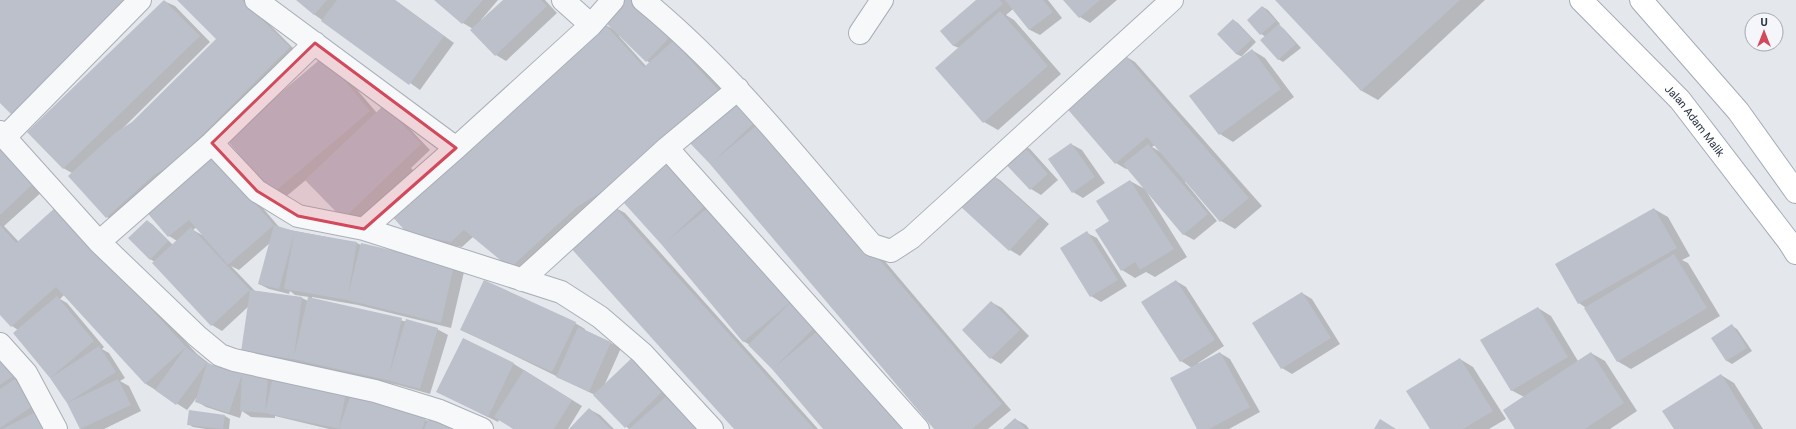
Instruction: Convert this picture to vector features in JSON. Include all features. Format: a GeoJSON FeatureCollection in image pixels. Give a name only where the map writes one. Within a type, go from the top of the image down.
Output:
{"type":"FeatureCollection","features":[{"type":"Feature","properties":{"kind":"main road","name":"Jalan Adam Malik"},"geometry":{"type":"LineString","coordinates":[[1581,0],[1680,100],[1796,253]]}},
{"type":"Feature","properties":{"kind":"main road"},"geometry":{"type":"LineString","coordinates":[[1641,0],[1738,111],[1796,192]]}},
{"type":"Feature","properties":{"kind":"street"},"geometry":{"type":"LineString","coordinates":[[140,0],[3,135],[99,242],[197,336],[220,355],[234,360],[375,391],[440,411],[482,429]]}},
{"type":"Feature","properties":{"kind":"street"},"geometry":{"type":"LineString","coordinates":[[256,0],[456,148]]}},
{"type":"Feature","properties":{"kind":"street"},"geometry":{"type":"LineString","coordinates":[[563,0],[591,25]]}},
{"type":"Feature","properties":{"kind":"street"},"geometry":{"type":"LineString","coordinates":[[364,229],[456,148],[591,25],[613,0]]}},
{"type":"Feature","properties":{"kind":"street"},"geometry":{"type":"LineString","coordinates":[[643,0],[678,28],[738,89],[872,246],[891,251],[912,238],[1172,0]]}},
{"type":"Feature","properties":{"kind":"street"},"geometry":{"type":"LineString","coordinates":[[860,33],[882,0]]}},
{"type":"Feature","properties":{"kind":"street"},"geometry":{"type":"LineString","coordinates":[[99,242],[212,143],[315,43]]}},
{"type":"Feature","properties":{"kind":"street"},"geometry":{"type":"LineString","coordinates":[[522,280],[667,148],[738,89]]}},
{"type":"Feature","properties":{"kind":"street"},"geometry":{"type":"LineString","coordinates":[[212,143],[257,190],[298,216],[364,229],[561,292],[600,317],[642,353],[712,429]]}},
{"type":"Feature","properties":{"kind":"street"},"geometry":{"type":"LineString","coordinates":[[667,148],[918,429]]}},
{"type":"Feature","properties":{"kind":"street"},"geometry":{"type":"LineString","coordinates":[[0,344],[26,373],[56,429]]}},
{"type":"Feature","properties":{"kind":"highlighted area"},"geometry":{"type":"Polygon","coordinates":[[[315,43],[456,148],[364,229],[298,216],[257,191],[212,143],[315,43]]]}},
{"type":"Feature","properties":{"kind":"building"},"geometry":{"type":"Polygon","coordinates":[[[0,0],[130,0],[11,114],[0,103],[0,0]]]}},
{"type":"Feature","properties":{"kind":"building"},"geometry":{"type":"Polygon","coordinates":[[[164,0],[200,36],[63,169],[27,132],[164,0]]]}},
{"type":"Feature","properties":{"kind":"building"},"geometry":{"type":"Polygon","coordinates":[[[177,0],[242,0],[290,47],[174,163],[154,175],[106,218],[68,176],[115,133],[132,122],[216,39],[177,0]]]}},
{"type":"Feature","properties":{"kind":"building"},"geometry":{"type":"Polygon","coordinates":[[[296,0],[327,0],[314,15],[296,0]]]}},
{"type":"Feature","properties":{"kind":"building"},"geometry":{"type":"Polygon","coordinates":[[[337,0],[395,0],[444,36],[409,85],[321,21],[337,0]]]}},
{"type":"Feature","properties":{"kind":"building"},"geometry":{"type":"Polygon","coordinates":[[[434,0],[483,0],[462,24],[434,0]]]}},
{"type":"Feature","properties":{"kind":"building"},"geometry":{"type":"Polygon","coordinates":[[[503,0],[541,0],[547,6],[495,56],[470,30],[503,0]]]}},
{"type":"Feature","properties":{"kind":"building"},"geometry":{"type":"Polygon","coordinates":[[[619,0],[633,0],[671,36],[646,62],[601,18],[619,0]]]}},
{"type":"Feature","properties":{"kind":"building"},"geometry":{"type":"Polygon","coordinates":[[[976,0],[1000,0],[1003,4],[953,46],[940,31],[976,0]]]}},
{"type":"Feature","properties":{"kind":"building"},"geometry":{"type":"Polygon","coordinates":[[[1005,0],[1043,0],[1053,12],[1029,30],[1005,0]]]}},
{"type":"Feature","properties":{"kind":"building"},"geometry":{"type":"Polygon","coordinates":[[[1063,0],[1100,0],[1079,18],[1063,0]]]}},
{"type":"Feature","properties":{"kind":"building"},"geometry":{"type":"Polygon","coordinates":[[[1275,0],[1460,0],[1361,91],[1275,0]]]}},
{"type":"Feature","properties":{"kind":"building"},"geometry":{"type":"Polygon","coordinates":[[[1262,6],[1276,21],[1260,35],[1247,20],[1262,6]]]}},
{"type":"Feature","properties":{"kind":"building"},"geometry":{"type":"Polygon","coordinates":[[[1000,11],[1048,66],[983,123],[935,68],[1000,11]]]}},
{"type":"Feature","properties":{"kind":"building"},"geometry":{"type":"Polygon","coordinates":[[[1233,19],[1252,39],[1236,54],[1217,34],[1233,19]]]}},
{"type":"Feature","properties":{"kind":"building"},"geometry":{"type":"Polygon","coordinates":[[[602,21],[644,67],[673,41],[720,92],[606,189],[577,207],[510,268],[464,230],[451,242],[408,234],[390,214],[602,21]]]}},
{"type":"Feature","properties":{"kind":"building"},"geometry":{"type":"Polygon","coordinates":[[[1279,24],[1296,44],[1278,60],[1260,40],[1279,24]]]}},
{"type":"Feature","properties":{"kind":"building"},"geometry":{"type":"Polygon","coordinates":[[[1252,49],[1281,89],[1219,135],[1189,96],[1252,49]]]}},
{"type":"Feature","properties":{"kind":"building"},"geometry":{"type":"Polygon","coordinates":[[[1125,55],[1249,198],[1220,222],[1147,137],[1115,164],[1065,106],[1125,55]]]}},
{"type":"Feature","properties":{"kind":"building"},"geometry":{"type":"Polygon","coordinates":[[[324,56],[370,111],[272,194],[226,139],[324,56]]]}},
{"type":"Feature","properties":{"kind":"building"},"geometry":{"type":"Polygon","coordinates":[[[736,97],[757,120],[714,161],[762,121],[1002,404],[972,429],[934,429],[710,164],[688,141],[736,97]]]}},
{"type":"Feature","properties":{"kind":"building"},"geometry":{"type":"Polygon","coordinates":[[[384,105],[421,144],[343,219],[305,180],[384,105]]]}},
{"type":"Feature","properties":{"kind":"building"},"geometry":{"type":"Polygon","coordinates":[[[1020,142],[1048,174],[1030,190],[1001,159],[1020,142]]]}},
{"type":"Feature","properties":{"kind":"building"},"geometry":{"type":"Polygon","coordinates":[[[1071,143],[1095,177],[1072,193],[1048,159],[1071,143]]]}},
{"type":"Feature","properties":{"kind":"building"},"geometry":{"type":"Polygon","coordinates":[[[1148,144],[1208,214],[1183,235],[1123,164],[1148,144]]]}},
{"type":"Feature","properties":{"kind":"building"},"geometry":{"type":"Polygon","coordinates":[[[0,146],[34,183],[0,215],[0,146]]]}},
{"type":"Feature","properties":{"kind":"building"},"geometry":{"type":"Polygon","coordinates":[[[210,152],[274,225],[228,265],[189,220],[168,237],[144,209],[210,152]]]}},
{"type":"Feature","properties":{"kind":"building"},"geometry":{"type":"Polygon","coordinates":[[[672,159],[710,201],[668,240],[714,203],[818,324],[775,367],[822,327],[910,429],[823,429],[772,369],[748,345],[792,301],[743,342],[662,245],[624,203],[672,159]]]}},
{"type":"Feature","properties":{"kind":"building"},"geometry":{"type":"Polygon","coordinates":[[[990,173],[1040,217],[1009,251],[960,206],[990,173]]]}},
{"type":"Feature","properties":{"kind":"building"},"geometry":{"type":"Polygon","coordinates":[[[1130,180],[1174,249],[1140,270],[1135,262],[1121,271],[1095,230],[1109,221],[1096,201],[1130,180]]]}},
{"type":"Feature","properties":{"kind":"building"},"geometry":{"type":"Polygon","coordinates":[[[57,206],[186,347],[145,384],[56,287],[11,327],[0,315],[0,225],[16,243],[57,206]]]}},
{"type":"Feature","properties":{"kind":"building"},"geometry":{"type":"Polygon","coordinates":[[[614,206],[814,429],[734,429],[569,246],[614,206]]]}},
{"type":"Feature","properties":{"kind":"building"},"geometry":{"type":"Polygon","coordinates":[[[1654,208],[1677,248],[1578,304],[1555,264],[1654,208]]]}},
{"type":"Feature","properties":{"kind":"building"},"geometry":{"type":"Polygon","coordinates":[[[147,220],[168,241],[150,260],[128,238],[147,220]]]}},
{"type":"Feature","properties":{"kind":"building"},"geometry":{"type":"Polygon","coordinates":[[[274,225],[294,231],[357,242],[348,295],[361,243],[454,265],[441,323],[347,300],[284,289],[294,234],[279,289],[258,284],[274,225]]]}},
{"type":"Feature","properties":{"kind":"building"},"geometry":{"type":"Polygon","coordinates":[[[191,227],[250,290],[211,326],[152,263],[191,227]]]}},
{"type":"Feature","properties":{"kind":"building"},"geometry":{"type":"Polygon","coordinates":[[[1087,231],[1118,280],[1090,297],[1060,248],[1087,231]]]}},
{"type":"Feature","properties":{"kind":"building"},"geometry":{"type":"Polygon","coordinates":[[[1674,254],[1707,308],[1617,362],[1584,308],[1674,254]]]}},
{"type":"Feature","properties":{"kind":"building"},"geometry":{"type":"Polygon","coordinates":[[[484,280],[576,322],[552,372],[460,330],[484,280]]]}},
{"type":"Feature","properties":{"kind":"building"},"geometry":{"type":"Polygon","coordinates":[[[1176,280],[1215,340],[1180,362],[1141,302],[1176,280]]]}},
{"type":"Feature","properties":{"kind":"building"},"geometry":{"type":"Polygon","coordinates":[[[250,290],[302,297],[294,356],[308,297],[402,318],[389,375],[406,319],[438,328],[420,389],[293,359],[241,352],[250,290]]]}},
{"type":"Feature","properties":{"kind":"building"},"geometry":{"type":"Polygon","coordinates":[[[1302,292],[1331,338],[1281,369],[1252,323],[1302,292]]]}},
{"type":"Feature","properties":{"kind":"building"},"geometry":{"type":"Polygon","coordinates":[[[57,296],[94,341],[50,378],[13,333],[57,296]]]}},
{"type":"Feature","properties":{"kind":"building"},"geometry":{"type":"Polygon","coordinates":[[[991,301],[1020,330],[990,359],[962,330],[991,301]]]}},
{"type":"Feature","properties":{"kind":"building"},"geometry":{"type":"Polygon","coordinates":[[[1538,307],[1568,357],[1511,391],[1480,340],[1538,307]]]}},
{"type":"Feature","properties":{"kind":"building"},"geometry":{"type":"Polygon","coordinates":[[[1732,324],[1747,348],[1726,361],[1711,338],[1732,324]]]}},
{"type":"Feature","properties":{"kind":"building"},"geometry":{"type":"Polygon","coordinates":[[[578,327],[611,342],[589,392],[556,377],[578,327]]]}},
{"type":"Feature","properties":{"kind":"building"},"geometry":{"type":"Polygon","coordinates":[[[463,338],[514,363],[488,417],[436,392],[463,338]]]}},
{"type":"Feature","properties":{"kind":"building"},"geometry":{"type":"Polygon","coordinates":[[[99,346],[116,372],[67,403],[50,378],[99,346]]]}},
{"type":"Feature","properties":{"kind":"building"},"geometry":{"type":"Polygon","coordinates":[[[186,347],[207,363],[176,405],[155,390],[186,347]]]}},
{"type":"Feature","properties":{"kind":"building"},"geometry":{"type":"Polygon","coordinates":[[[1220,352],[1250,407],[1209,429],[1197,429],[1170,378],[1220,352]]]}},
{"type":"Feature","properties":{"kind":"building"},"geometry":{"type":"Polygon","coordinates":[[[1591,352],[1624,403],[1585,429],[1515,429],[1503,410],[1591,352]]]}},
{"type":"Feature","properties":{"kind":"building"},"geometry":{"type":"Polygon","coordinates":[[[636,354],[667,387],[625,428],[593,395],[636,354]]]}},
{"type":"Feature","properties":{"kind":"building"},"geometry":{"type":"Polygon","coordinates":[[[1460,358],[1493,411],[1463,429],[1430,429],[1406,391],[1460,358]]]}},
{"type":"Feature","properties":{"kind":"building"},"geometry":{"type":"Polygon","coordinates":[[[0,359],[13,376],[0,385],[0,359]]]}},
{"type":"Feature","properties":{"kind":"building"},"geometry":{"type":"Polygon","coordinates":[[[207,363],[242,374],[229,413],[195,402],[207,363]]]}},
{"type":"Feature","properties":{"kind":"building"},"geometry":{"type":"Polygon","coordinates":[[[524,370],[572,400],[554,429],[513,429],[494,417],[524,370]]]}},
{"type":"Feature","properties":{"kind":"building"},"geometry":{"type":"Polygon","coordinates":[[[242,374],[268,375],[265,413],[240,411],[242,374]]]}},
{"type":"Feature","properties":{"kind":"building"},"geometry":{"type":"Polygon","coordinates":[[[1721,374],[1755,429],[1674,429],[1662,411],[1721,374]]]}},
{"type":"Feature","properties":{"kind":"building"},"geometry":{"type":"Polygon","coordinates":[[[273,377],[346,392],[339,428],[352,392],[426,418],[422,429],[341,429],[265,413],[273,377]]]}},
{"type":"Feature","properties":{"kind":"building"},"geometry":{"type":"Polygon","coordinates":[[[15,379],[33,406],[0,428],[0,389],[15,379]]]}},
{"type":"Feature","properties":{"kind":"building"},"geometry":{"type":"Polygon","coordinates":[[[118,379],[131,405],[80,429],[67,403],[118,379]]]}},
{"type":"Feature","properties":{"kind":"building"},"geometry":{"type":"Polygon","coordinates":[[[670,393],[702,429],[629,429],[670,393]]]}},
{"type":"Feature","properties":{"kind":"building"},"geometry":{"type":"Polygon","coordinates":[[[589,408],[611,429],[569,429],[589,408]]]}},
{"type":"Feature","properties":{"kind":"building"},"geometry":{"type":"Polygon","coordinates":[[[189,410],[225,415],[223,429],[187,425],[189,410]]]}},
{"type":"Feature","properties":{"kind":"building"},"geometry":{"type":"Polygon","coordinates":[[[34,413],[43,429],[2,429],[34,413]]]}},
{"type":"Feature","properties":{"kind":"building"},"geometry":{"type":"Polygon","coordinates":[[[430,416],[458,429],[424,429],[430,416]]]}},
{"type":"Feature","properties":{"kind":"building"},"geometry":{"type":"Polygon","coordinates":[[[1015,418],[1026,429],[1003,429],[1015,418]]]}},
{"type":"Feature","properties":{"kind":"building"},"geometry":{"type":"Polygon","coordinates":[[[1380,419],[1396,429],[1374,429],[1380,419]]]}}]}
